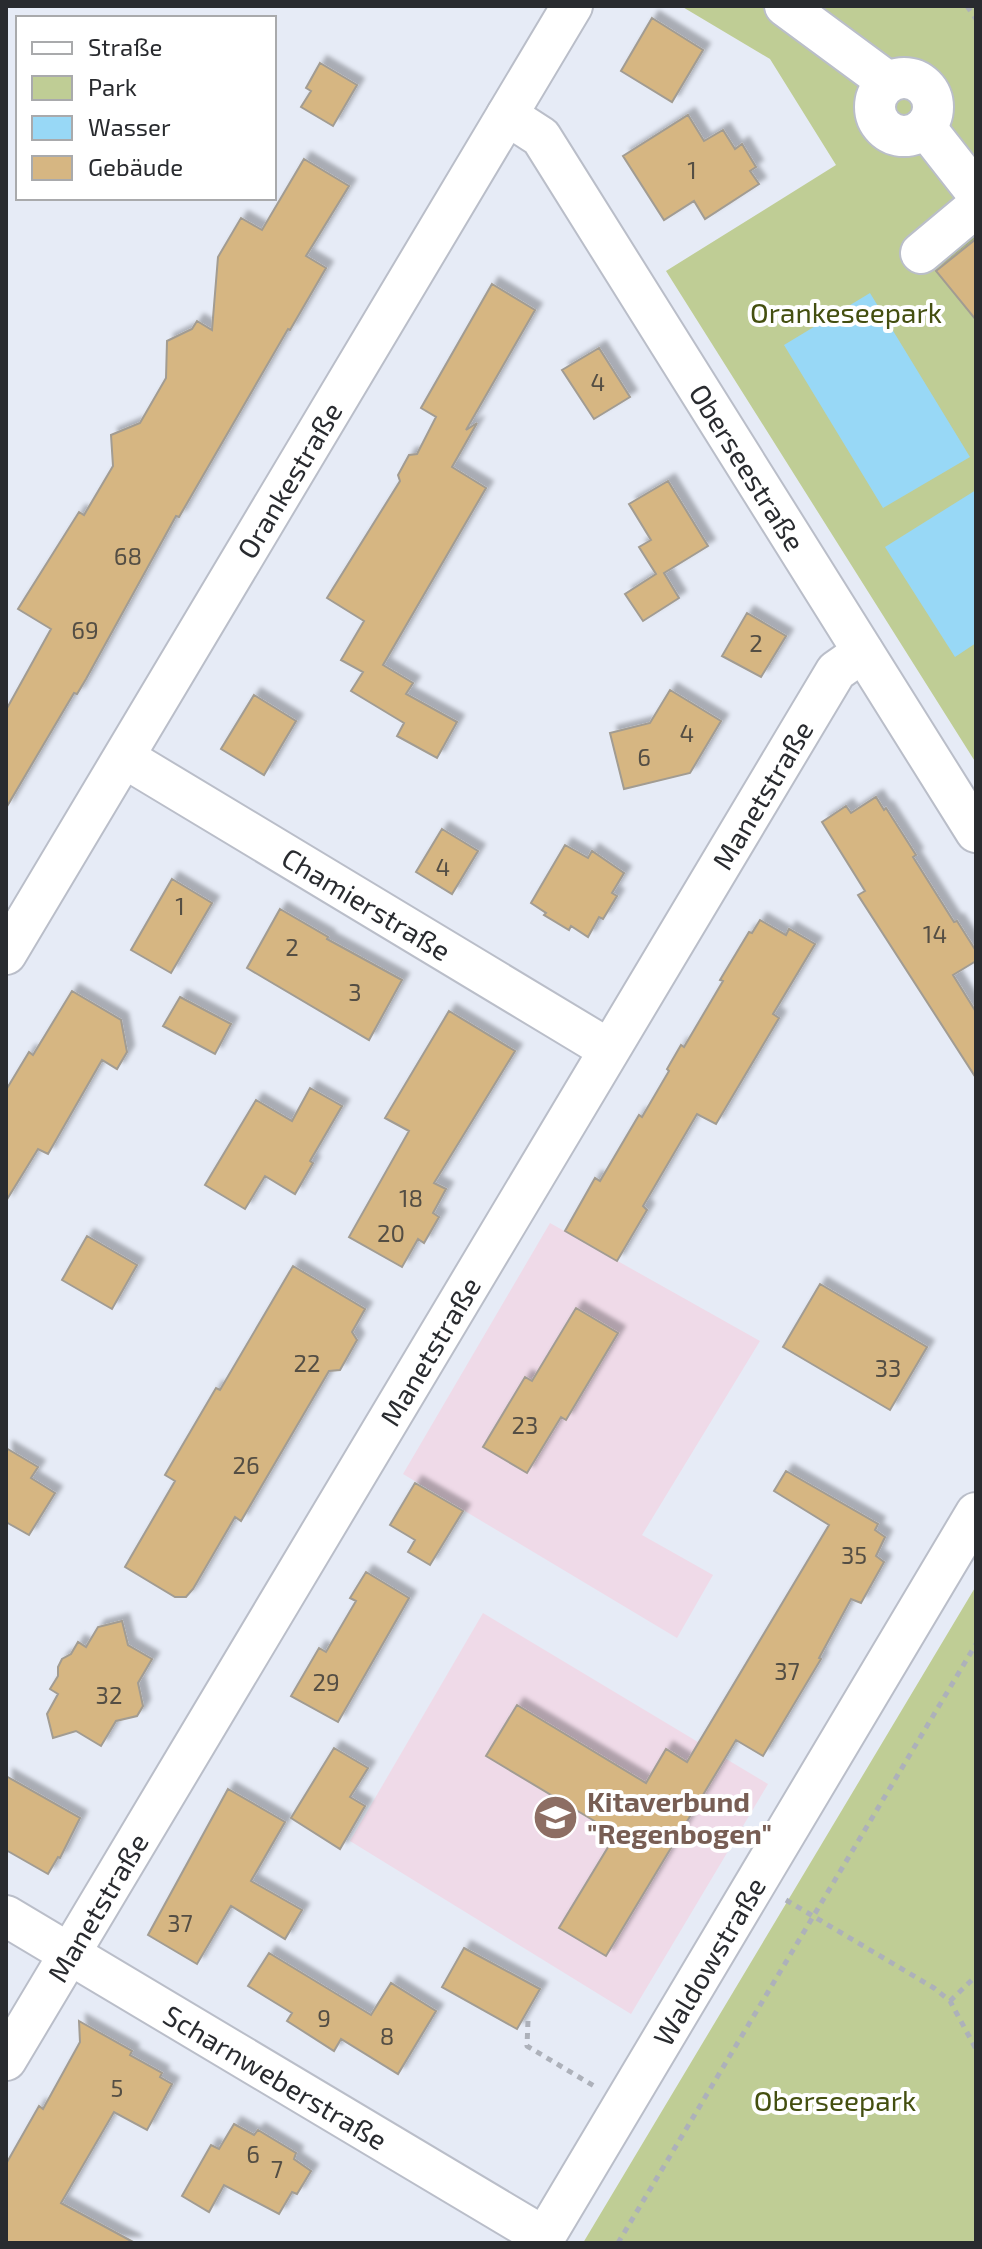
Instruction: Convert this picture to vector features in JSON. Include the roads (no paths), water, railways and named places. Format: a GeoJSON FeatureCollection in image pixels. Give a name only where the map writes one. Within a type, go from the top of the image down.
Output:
{"type":"FeatureCollection","features":[{"type":"Feature","properties":{"kind":"street","name":"Orankestraße"},"geometry":{"type":"LineString","coordinates":[[6,954],[572,6]]}},
{"type":"Feature","properties":{"kind":"street"},"geometry":{"type":"LineString","coordinates":[[785,6],[888,82],[906,77],[915,79],[929,92],[933,110],[925,127],[976,192]]}},
{"type":"Feature","properties":{"kind":"street","name":"Oberseestraße"},"geometry":{"type":"LineString","coordinates":[[507,115],[541,137],[976,832]]}},
{"type":"Feature","properties":{"kind":"street"},"geometry":{"type":"LineString","coordinates":[[921,253],[976,207]]}},
{"type":"Feature","properties":{"kind":"street","name":"Manetstraße"},"geometry":{"type":"LineString","coordinates":[[6,2060],[836,671],[863,652]]}},
{"type":"Feature","properties":{"kind":"street","name":"Chamierstraße"},"geometry":{"type":"LineString","coordinates":[[125,758],[608,1049]]}},
{"type":"Feature","properties":{"kind":"street","name":"Waldowstraße"},"geometry":{"type":"LineString","coordinates":[[543,2240],[976,1513]]}},
{"type":"Feature","properties":{"kind":"street","name":"Scharnweberstraße"},"geometry":{"type":"LineString","coordinates":[[6,1916],[543,2240]]}},
{"type":"Feature","properties":{"kind":"water"},"geometry":{"type":"Polygon","coordinates":[[[870,293],[970,457],[883,508],[784,345],[870,293]]]}},
{"type":"Feature","properties":{"kind":"water"},"geometry":{"type":"Polygon","coordinates":[[[976,490],[976,643],[955,657],[885,547],[976,490]]]}},
{"type":"Feature","properties":{"kind":"place","name":"Kitaverbund \"Regenbogen\""},"geometry":{"type":"Point","coordinates":[556,1817]}},
{"type":"Feature","properties":{"kind":"park label","name":"Orankeseepark"},"geometry":{"type":"Point","coordinates":[846,312]}},
{"type":"Feature","properties":{"kind":"park label","name":"Oberseepark"},"geometry":{"type":"Point","coordinates":[835,2100]}}]}
